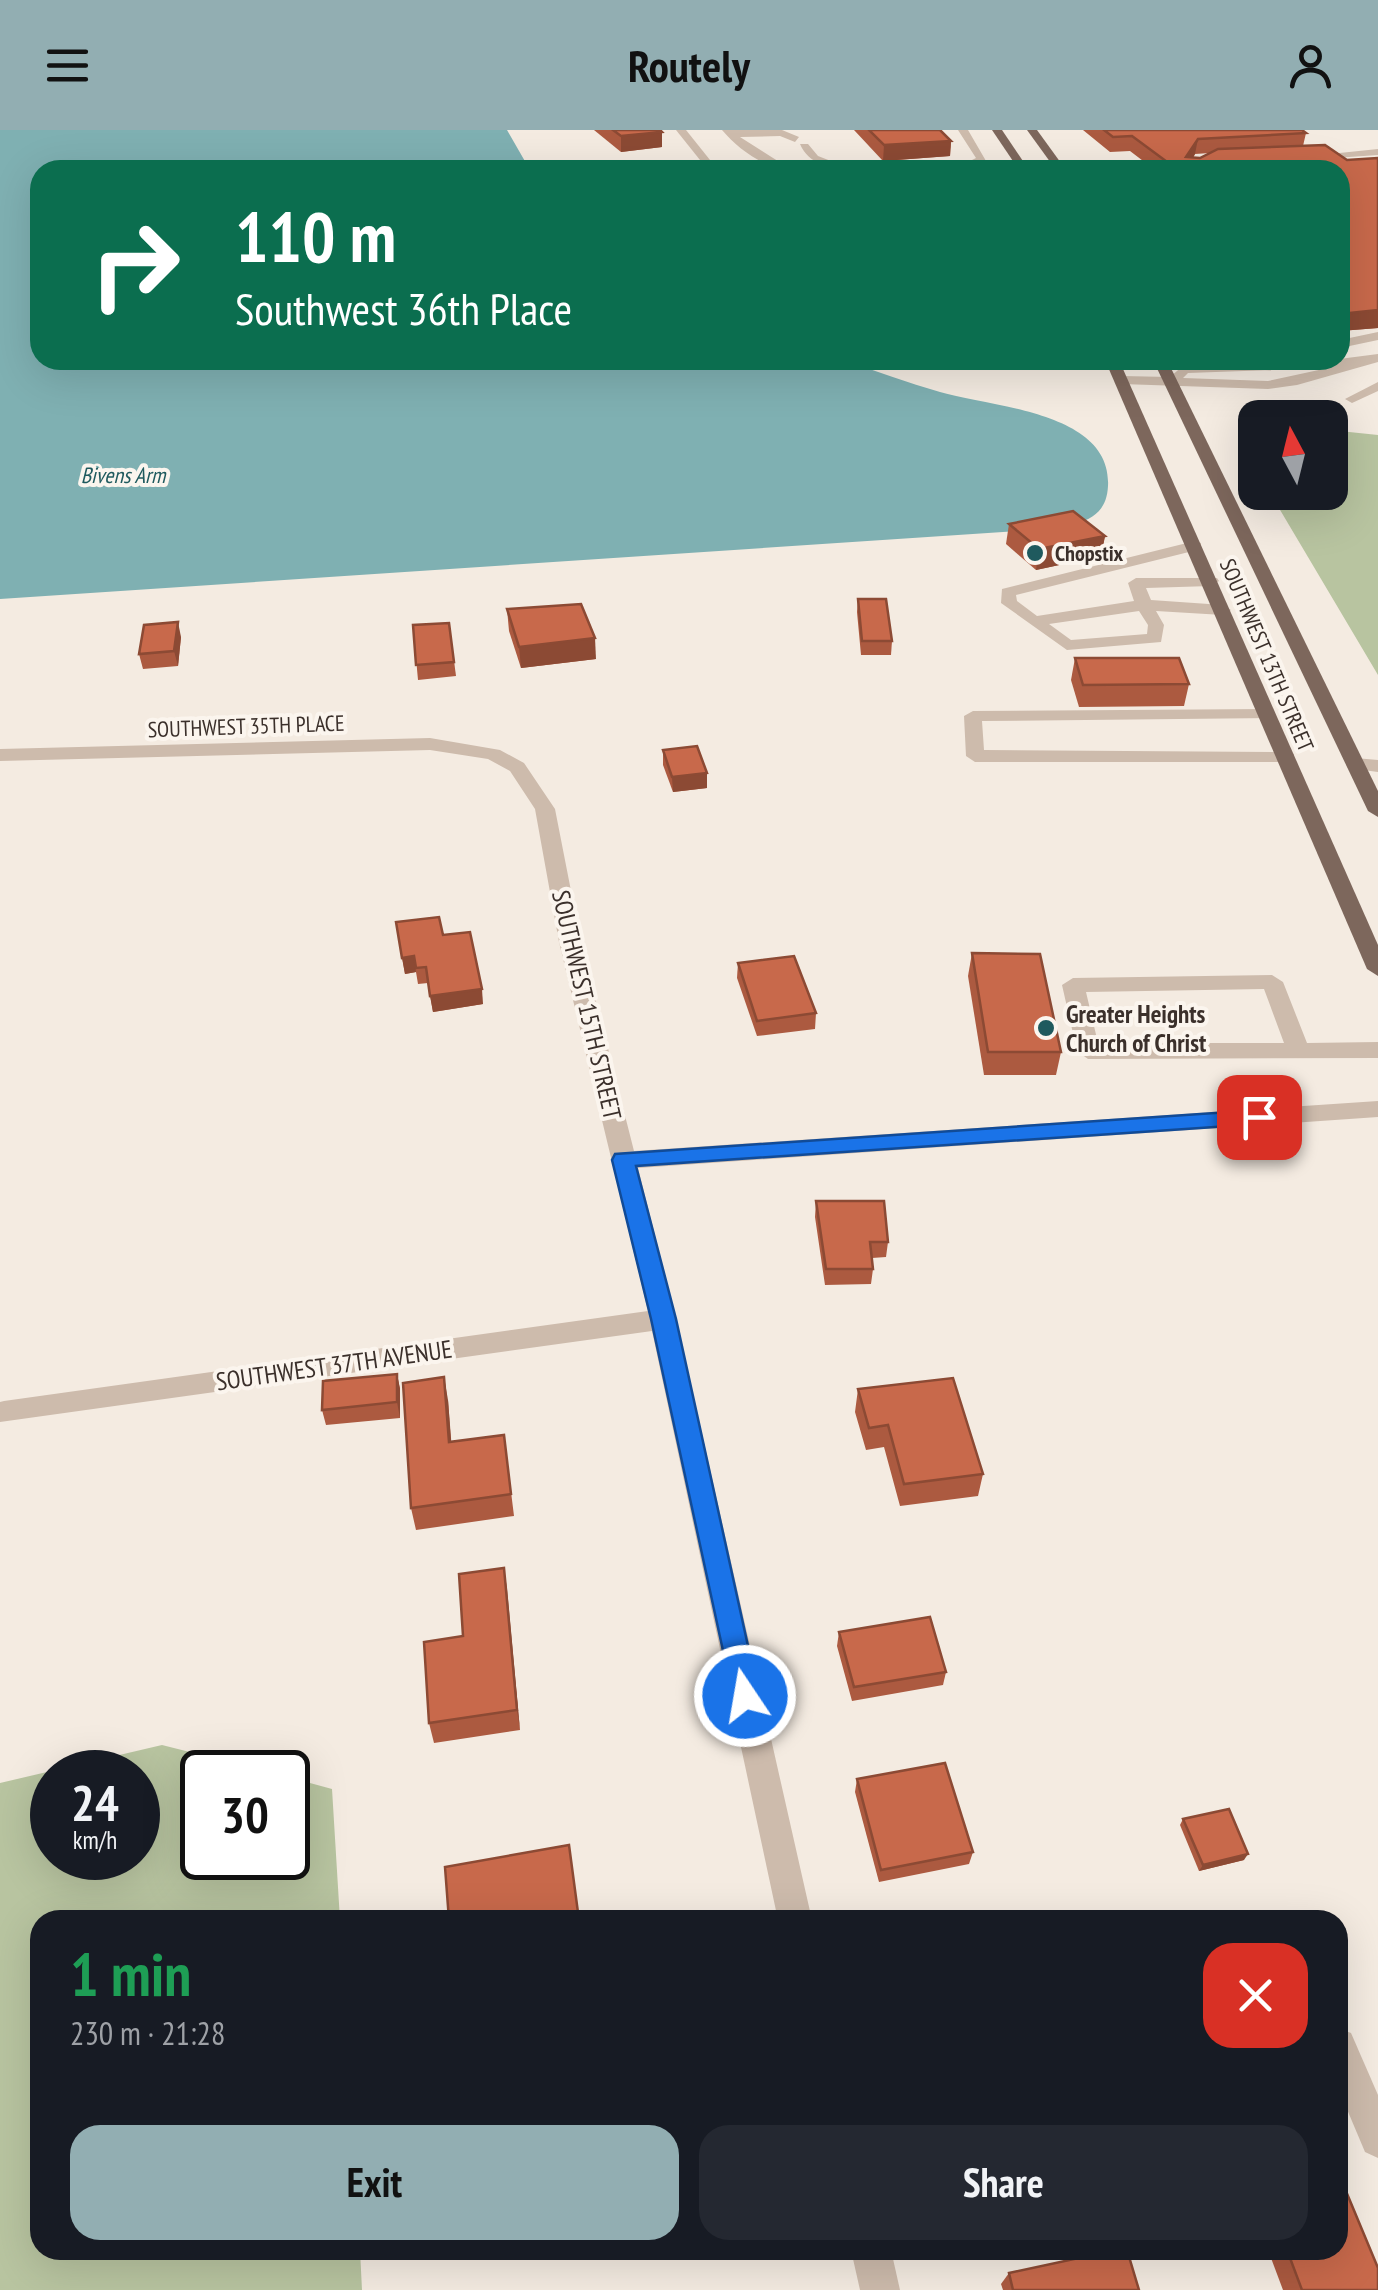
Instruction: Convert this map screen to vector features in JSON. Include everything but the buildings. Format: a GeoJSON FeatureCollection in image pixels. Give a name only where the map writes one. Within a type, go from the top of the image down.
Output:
{"type":"FeatureCollection","features":[{"type":"Feature","properties":{"kind":"main road"},"geometry":{"type":"LineString","coordinates":[[997,130],[1017,160]]}},
{"type":"Feature","properties":{"kind":"main road"},"geometry":{"type":"LineString","coordinates":[[1032,130],[1054,160]]}},
{"type":"Feature","properties":{"kind":"main road","name":"SOUTHWEST 13TH STREET"},"geometry":{"type":"LineString","coordinates":[[1116,370],[1378,968]]}},
{"type":"Feature","properties":{"kind":"main road","name":"SOUTHWEST 13TH STREET"},"geometry":{"type":"LineString","coordinates":[[1166,370],[1378,812]]}},
{"type":"Feature","properties":{"kind":"street"},"geometry":{"type":"LineString","coordinates":[[681,130],[705,160]]}},
{"type":"Feature","properties":{"kind":"street"},"geometry":{"type":"LineString","coordinates":[[962,130],[980,160]]}},
{"type":"Feature","properties":{"kind":"street"},"geometry":{"type":"LineString","coordinates":[[728,132],[770,132],[800,142],[820,160]]}},
{"type":"Feature","properties":{"kind":"street"},"geometry":{"type":"LineString","coordinates":[[728,132],[746,149],[767,160]]}},
{"type":"Feature","properties":{"kind":"street"},"geometry":{"type":"LineString","coordinates":[[1314,160],[1378,152]]}},
{"type":"Feature","properties":{"kind":"street"},"geometry":{"type":"LineString","coordinates":[[1350,162],[1378,162]]}},
{"type":"Feature","properties":{"kind":"street"},"geometry":{"type":"LineString","coordinates":[[1350,342],[1378,336]]}},
{"type":"Feature","properties":{"kind":"street"},"geometry":{"type":"LineString","coordinates":[[1350,359],[1378,355]]}},
{"type":"Feature","properties":{"kind":"street"},"geometry":{"type":"LineString","coordinates":[[1122,380],[1172,379],[1193,386],[1304,383],[1327,370]]}},
{"type":"Feature","properties":{"kind":"street"},"geometry":{"type":"LineString","coordinates":[[1352,399],[1378,386]]}},
{"type":"Feature","properties":{"kind":"street"},"geometry":{"type":"LineString","coordinates":[[1128,565],[1156,625],[1155,638],[1067,645],[1009,602],[1008,592],[1128,565],[1149,554],[1195,546]]}},
{"type":"Feature","properties":{"kind":"street"},"geometry":{"type":"LineString","coordinates":[[1136,584],[1211,581]]}},
{"type":"Feature","properties":{"kind":"street"},"geometry":{"type":"LineString","coordinates":[[1034,621],[1144,605],[1223,610]]}},
{"type":"Feature","properties":{"kind":"street"},"geometry":{"type":"LineString","coordinates":[[1268,714],[973,716],[975,756],[1287,758]]}},
{"type":"Feature","properties":{"kind":"street","name":"SOUTHWEST 35TH PLACE"},"geometry":{"type":"LineString","coordinates":[[0,755],[81,756],[319,744],[430,744],[492,754]]}},
{"type":"Feature","properties":{"kind":"street","name":"SOUTHWEST 15TH STREET"},"geometry":{"type":"LineString","coordinates":[[492,754],[517,767],[545,809],[570,942],[664,1319],[793,1910]]}},
{"type":"Feature","properties":{"kind":"street"},"geometry":{"type":"LineString","coordinates":[[1355,764],[1378,766]]}},
{"type":"Feature","properties":{"kind":"street"},"geometry":{"type":"LineString","coordinates":[[1299,1050],[1272,982],[1073,985],[1088,1051],[1378,1050]]}},
{"type":"Feature","properties":{"kind":"street"},"geometry":{"type":"LineString","coordinates":[[623,1160],[1378,1109]]}},
{"type":"Feature","properties":{"kind":"street","name":"SOUTHWEST 37TH AVENUE"},"geometry":{"type":"LineString","coordinates":[[4,1412],[664,1319]]}},
{"type":"Feature","properties":{"kind":"street"},"geometry":{"type":"LineString","coordinates":[[1348,2069],[1378,2139]]}},
{"type":"Feature","properties":{"kind":"street"},"geometry":{"type":"LineString","coordinates":[[873,2260],[880,2290]]}},
{"type":"Feature","properties":{"kind":"green space"},"geometry":{"type":"Polygon","coordinates":[[[1348,432],[1378,435],[1378,675],[1280,510],[1348,510],[1348,432]]]}},
{"type":"Feature","properties":{"kind":"green space"},"geometry":{"type":"Polygon","coordinates":[[[162,1745],[182,1750],[180,1880],[310,1880],[310,1783],[332,1789],[339,1910],[30,1910],[30,2260],[360,2260],[362,2290],[0,2290],[0,1783],[30,1776],[30,1880],[160,1880],[160,1750],[141,1750],[162,1745]]]}},
{"type":"Feature","properties":{"kind":"water","name":"Bivens Arm"},"geometry":{"type":"Polygon","coordinates":[[[0,130],[507,130],[524,160],[30,160],[30,370],[874,370],[928,388],[1044,416],[1070,427],[1090,442],[1104,461],[1108,486],[1106,500],[1092,517],[1070,525],[1032,530],[0,599],[0,130]]]}},
{"type":"Feature","properties":{"kind":"place","name":"Chopstix"},"geometry":{"type":"Point","coordinates":[1035,553]}},
{"type":"Feature","properties":{"kind":"place","name":"Greater Heights Church of Christ"},"geometry":{"type":"Point","coordinates":[1046,1028]}},
{"type":"Feature","properties":{"kind":"route"},"geometry":{"type":"LineString","coordinates":[[745,1696],[664,1319],[623,1160],[1259,1117]]}}]}
